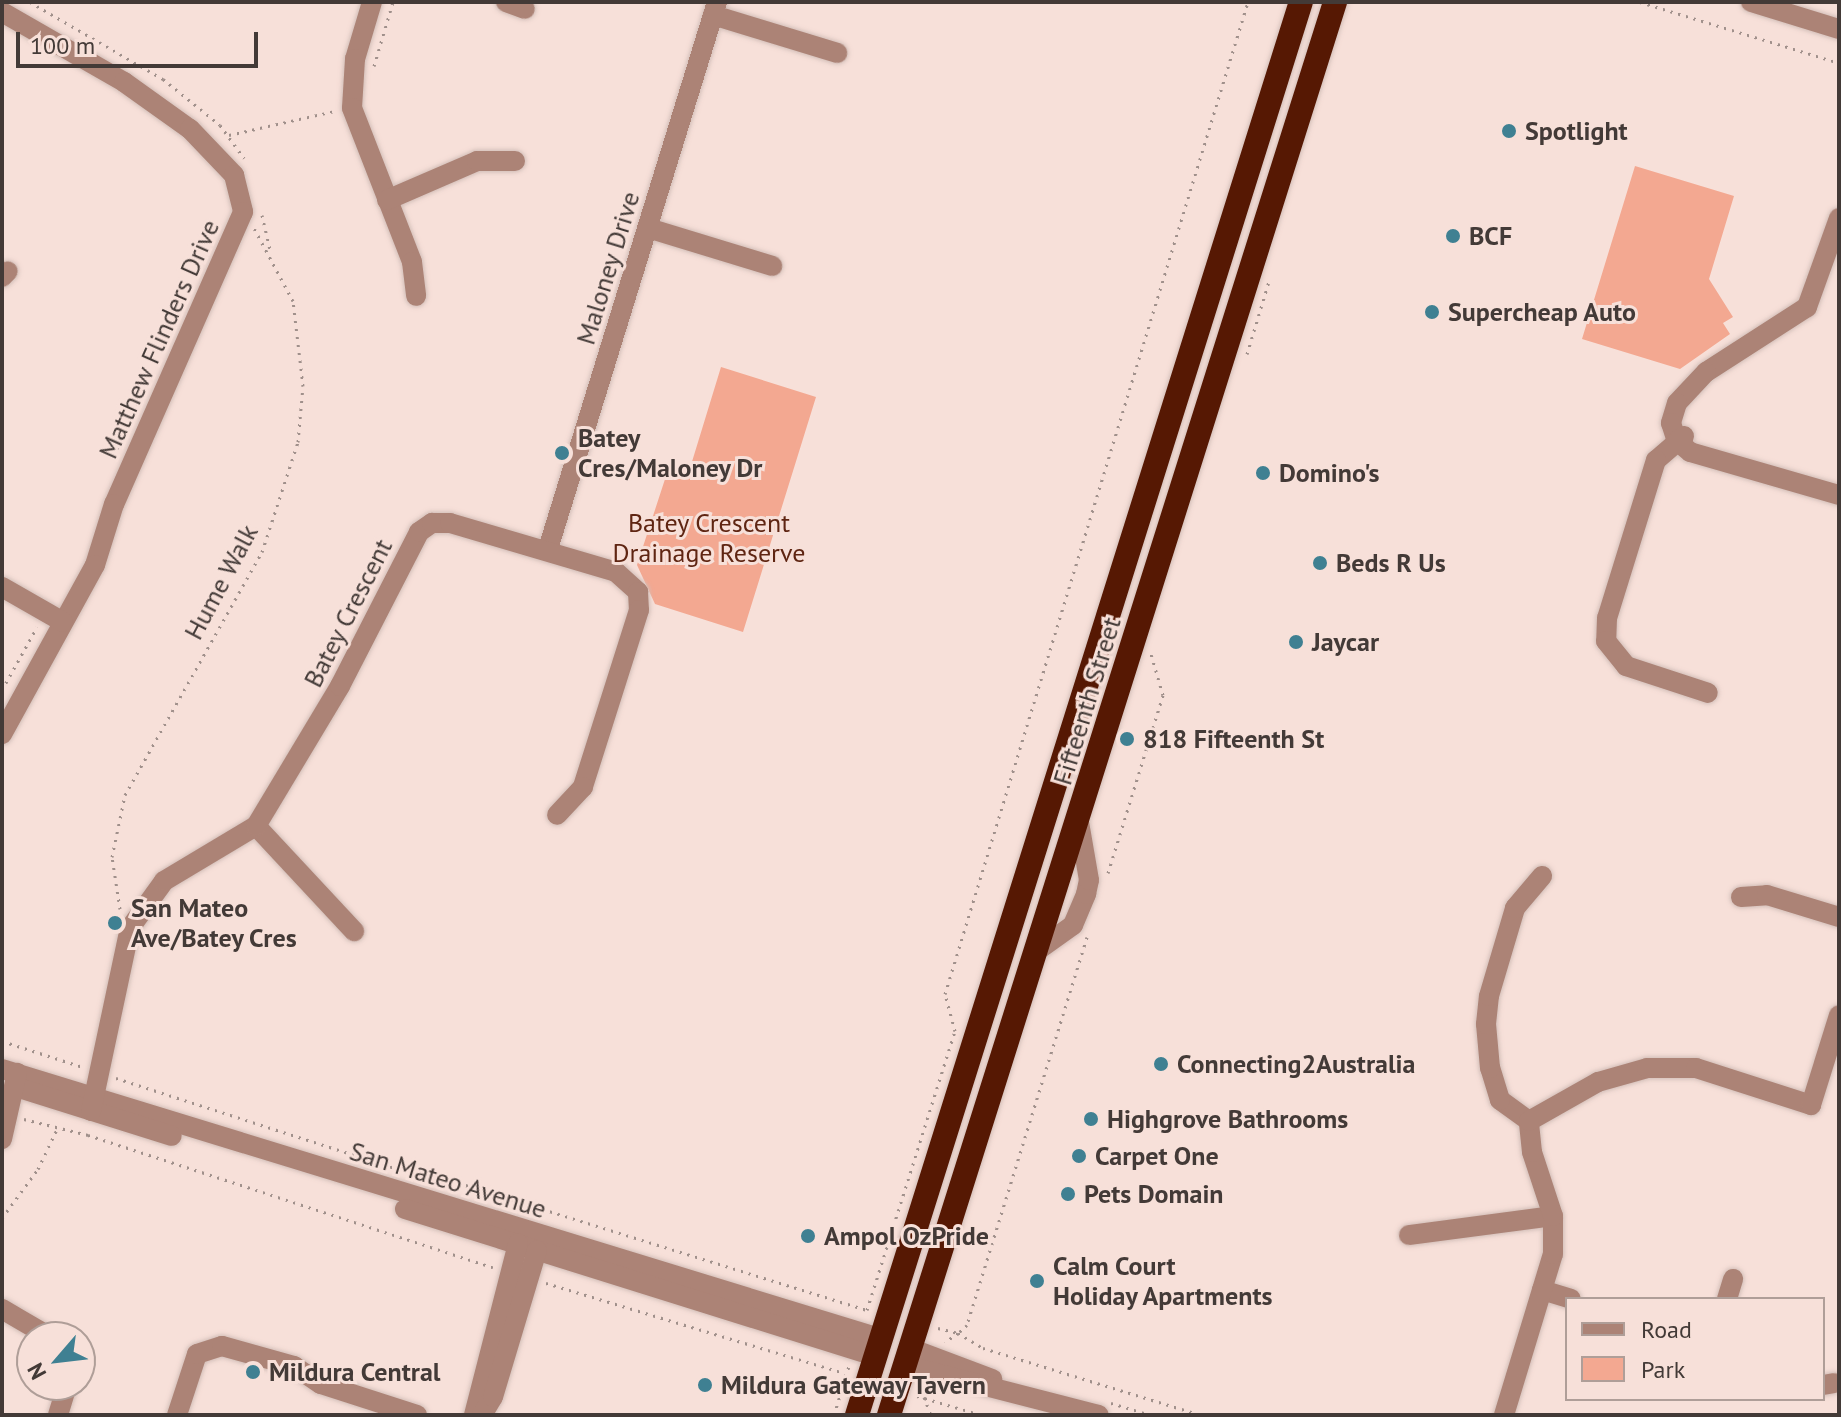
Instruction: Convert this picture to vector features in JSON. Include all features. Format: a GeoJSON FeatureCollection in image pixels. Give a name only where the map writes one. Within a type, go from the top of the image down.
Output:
{"type":"FeatureCollection","features":[{"type":"Feature","properties":{"kind":"highway","name":"Fifteenth Street"},"geometry":{"type":"LineString","coordinates":[[857,1415],[868,1382],[867,1344],[955,1094],[1301,2]]}},
{"type":"Feature","properties":{"kind":"highway","name":"Fifteenth Street"},"geometry":{"type":"LineString","coordinates":[[889,1415],[1079,822],[1335,2]]}},
{"type":"Feature","properties":{"kind":"highway"},"geometry":{"type":"LineString","coordinates":[[1166,434],[1197,443]]}},
{"type":"Feature","properties":{"kind":"highway"},"geometry":{"type":"LineString","coordinates":[[955,1094],[987,1106]]}},
{"type":"Feature","properties":{"kind":"highway"},"geometry":{"type":"LineString","coordinates":[[867,1344],[907,1356]]}},
{"type":"Feature","properties":{"kind":"street"},"geometry":{"type":"LineString","coordinates":[[372,2],[355,59],[352,108],[412,262],[416,296]]}},
{"type":"Feature","properties":{"kind":"street"},"geometry":{"type":"LineString","coordinates":[[1751,2],[1839,29]]}},
{"type":"Feature","properties":{"kind":"street"},"geometry":{"type":"LineString","coordinates":[[715,9],[837,53]]}},
{"type":"Feature","properties":{"kind":"street","name":"Maloney Drive"},"geometry":{"type":"LineString","coordinates":[[548,549],[715,9]]}},
{"type":"Feature","properties":{"kind":"street","name":"Matthew Flinders Drive"},"geometry":{"type":"LineString","coordinates":[[2,12],[124,82],[190,129],[234,175],[243,212],[114,504],[95,565],[54,617],[2,734]]}},
{"type":"Feature","properties":{"kind":"street"},"geometry":{"type":"LineString","coordinates":[[387,200],[477,161],[515,161]]}},
{"type":"Feature","properties":{"kind":"street"},"geometry":{"type":"LineString","coordinates":[[1681,439],[1684,395],[1706,372],[1807,307],[1839,218]]}},
{"type":"Feature","properties":{"kind":"street"},"geometry":{"type":"LineString","coordinates":[[648,228],[772,266]]}},
{"type":"Feature","properties":{"kind":"street"},"geometry":{"type":"LineString","coordinates":[[1681,439],[1721,459],[1839,495]]}},
{"type":"Feature","properties":{"kind":"street"},"geometry":{"type":"LineString","coordinates":[[1681,439],[1663,452],[1652,472],[1607,618],[1606,641],[1626,666],[1708,693]]}},
{"type":"Feature","properties":{"kind":"street","name":"Batey Crescent"},"geometry":{"type":"LineString","coordinates":[[93,1104],[95,1069],[122,950],[147,900],[164,881],[256,826],[340,686],[419,532],[432,523],[450,523],[548,549],[630,581],[638,592],[639,610],[583,787],[557,815]]}},
{"type":"Feature","properties":{"kind":"street"},"geometry":{"type":"LineString","coordinates":[[2,587],[54,617]]}},
{"type":"Feature","properties":{"kind":"street"},"geometry":{"type":"LineString","coordinates":[[256,826],[354,931]]}},
{"type":"Feature","properties":{"kind":"street"},"geometry":{"type":"LineString","coordinates":[[1504,1415],[1553,1254],[1553,1216],[1532,1152],[1529,1121],[1500,1100],[1490,1068],[1486,1024],[1489,996],[1515,908],[1542,876]]}},
{"type":"Feature","properties":{"kind":"street"},"geometry":{"type":"LineString","coordinates":[[1741,897],[1767,895],[1839,917]]}},
{"type":"Feature","properties":{"kind":"street"},"geometry":{"type":"LineString","coordinates":[[1529,1121],[1598,1082],[1647,1068],[1696,1068],[1811,1105],[1839,1015]]}},
{"type":"Feature","properties":{"kind":"street"},"geometry":{"type":"LineString","coordinates":[[2,1139],[9,1114],[9,1078]]}},
{"type":"Feature","properties":{"kind":"street","name":"San Mateo Avenue"},"geometry":{"type":"LineString","coordinates":[[9,1078],[867,1344]]}},
{"type":"Feature","properties":{"kind":"street","name":"San Mateo Avenue"},"geometry":{"type":"LineString","coordinates":[[93,1104],[527,1247],[867,1344]]}},
{"type":"Feature","properties":{"kind":"street"},"geometry":{"type":"LineString","coordinates":[[1409,1235],[1553,1216]]}},
{"type":"Feature","properties":{"kind":"street"},"geometry":{"type":"LineString","coordinates":[[474,1415],[527,1247]]}},
{"type":"Feature","properties":{"kind":"street"},"geometry":{"type":"LineString","coordinates":[[482,1415],[493,1397],[517,1274]]}},
{"type":"Feature","properties":{"kind":"street"},"geometry":{"type":"LineString","coordinates":[[1728,1297],[1733,1279]]}},
{"type":"Feature","properties":{"kind":"street"},"geometry":{"type":"LineString","coordinates":[[1542,1290],[1565,1297]]}},
{"type":"Feature","properties":{"kind":"street"},"geometry":{"type":"LineString","coordinates":[[2,1309],[23,1321]]}},
{"type":"Feature","properties":{"kind":"street"},"geometry":{"type":"LineString","coordinates":[[177,1415],[194,1358],[212,1346],[294,1366],[321,1384],[383,1410],[417,1415]]}},
{"type":"Feature","properties":{"kind":"street"},"geometry":{"type":"LineString","coordinates":[[907,1356],[1099,1415]]}},
{"type":"Feature","properties":{"kind":"path"},"geometry":{"type":"LineString","coordinates":[[371,77],[393,2]]}},
{"type":"Feature","properties":{"kind":"path"},"geometry":{"type":"LineString","coordinates":[[834,1415],[844,1372],[867,1344],[867,1310],[955,1031],[945,994],[1248,2]]}},
{"type":"Feature","properties":{"kind":"path"},"geometry":{"type":"LineString","coordinates":[[1640,2],[1839,63]]}},
{"type":"Feature","properties":{"kind":"path"},"geometry":{"type":"LineString","coordinates":[[229,135],[352,108]]}},
{"type":"Feature","properties":{"kind":"path","name":"Hume Walk"},"geometry":{"type":"LineString","coordinates":[[122,916],[112,857],[125,795],[269,537],[298,442],[302,374],[293,301],[268,248],[243,212]]}},
{"type":"Feature","properties":{"kind":"path"},"geometry":{"type":"LineString","coordinates":[[1244,361],[1270,275]]}},
{"type":"Feature","properties":{"kind":"path"},"geometry":{"type":"LineString","coordinates":[[2,690],[54,617]]}},
{"type":"Feature","properties":{"kind":"path"},"geometry":{"type":"LineString","coordinates":[[1106,878],[1163,695],[1151,654],[1155,642]]}},
{"type":"Feature","properties":{"kind":"path"},"geometry":{"type":"LineString","coordinates":[[1092,924],[967,1325],[958,1333],[983,1348],[1201,1415]]}},
{"type":"Feature","properties":{"kind":"path"},"geometry":{"type":"LineString","coordinates":[[2,1041],[434,1181],[443,1178],[867,1310]]}},
{"type":"Feature","properties":{"kind":"path"},"geometry":{"type":"LineString","coordinates":[[9,1114],[868,1382]]}},
{"type":"Feature","properties":{"kind":"path"},"geometry":{"type":"LineString","coordinates":[[2,1218],[38,1169],[58,1127]]}},
{"type":"Feature","properties":{"kind":"path"},"geometry":{"type":"LineString","coordinates":[[931,1415],[924,1397],[982,1415]]}},
{"type":"Feature","properties":{"kind":"green space"},"geometry":{"type":"Polygon","coordinates":[[[1635,166],[1734,196],[1709,279],[1733,317],[1723,323],[1730,334],[1680,369],[1582,339],[1635,166]]]}},
{"type":"Feature","properties":{"kind":"green space","name":"Batey Crescent Drainage Reserve"},"geometry":{"type":"Polygon","coordinates":[[[721,367],[816,397],[743,632],[655,604],[637,565],[667,473],[687,478],[721,367]]]}},
{"type":"Feature","properties":{"kind":"place","name":"Spotlight"},"geometry":{"type":"Point","coordinates":[1509,131]}},
{"type":"Feature","properties":{"kind":"place","name":"BCF"},"geometry":{"type":"Point","coordinates":[1453,236]}},
{"type":"Feature","properties":{"kind":"place","name":"Supercheap Auto"},"geometry":{"type":"Point","coordinates":[1432,312]}},
{"type":"Feature","properties":{"kind":"place","name":"Batey Cres/Maloney Dr"},"geometry":{"type":"Point","coordinates":[562,453]}},
{"type":"Feature","properties":{"kind":"place","name":"Domino's"},"geometry":{"type":"Point","coordinates":[1263,473]}},
{"type":"Feature","properties":{"kind":"place","name":"Beds R Us"},"geometry":{"type":"Point","coordinates":[1320,563]}},
{"type":"Feature","properties":{"kind":"place","name":"Jaycar"},"geometry":{"type":"Point","coordinates":[1296,642]}},
{"type":"Feature","properties":{"kind":"place","name":"818 Fifteenth St"},"geometry":{"type":"Point","coordinates":[1127,739]}},
{"type":"Feature","properties":{"kind":"place","name":"San Mateo Ave/Batey Cres"},"geometry":{"type":"Point","coordinates":[115,923]}},
{"type":"Feature","properties":{"kind":"place","name":"Connecting2Australia"},"geometry":{"type":"Point","coordinates":[1161,1064]}},
{"type":"Feature","properties":{"kind":"place","name":"Highgrove Bathrooms"},"geometry":{"type":"Point","coordinates":[1091,1119]}},
{"type":"Feature","properties":{"kind":"place","name":"Carpet One"},"geometry":{"type":"Point","coordinates":[1079,1156]}},
{"type":"Feature","properties":{"kind":"place","name":"Pets Domain"},"geometry":{"type":"Point","coordinates":[1068,1194]}},
{"type":"Feature","properties":{"kind":"place","name":"Ampol OzPride"},"geometry":{"type":"Point","coordinates":[808,1236]}},
{"type":"Feature","properties":{"kind":"place","name":"Calm Court Holiday Apartments"},"geometry":{"type":"Point","coordinates":[1037,1281]}},
{"type":"Feature","properties":{"kind":"place","name":"Mildura Central"},"geometry":{"type":"Point","coordinates":[253,1372]}},
{"type":"Feature","properties":{"kind":"place","name":"Mildura Gateway Tavern"},"geometry":{"type":"Point","coordinates":[705,1385]}}]}
